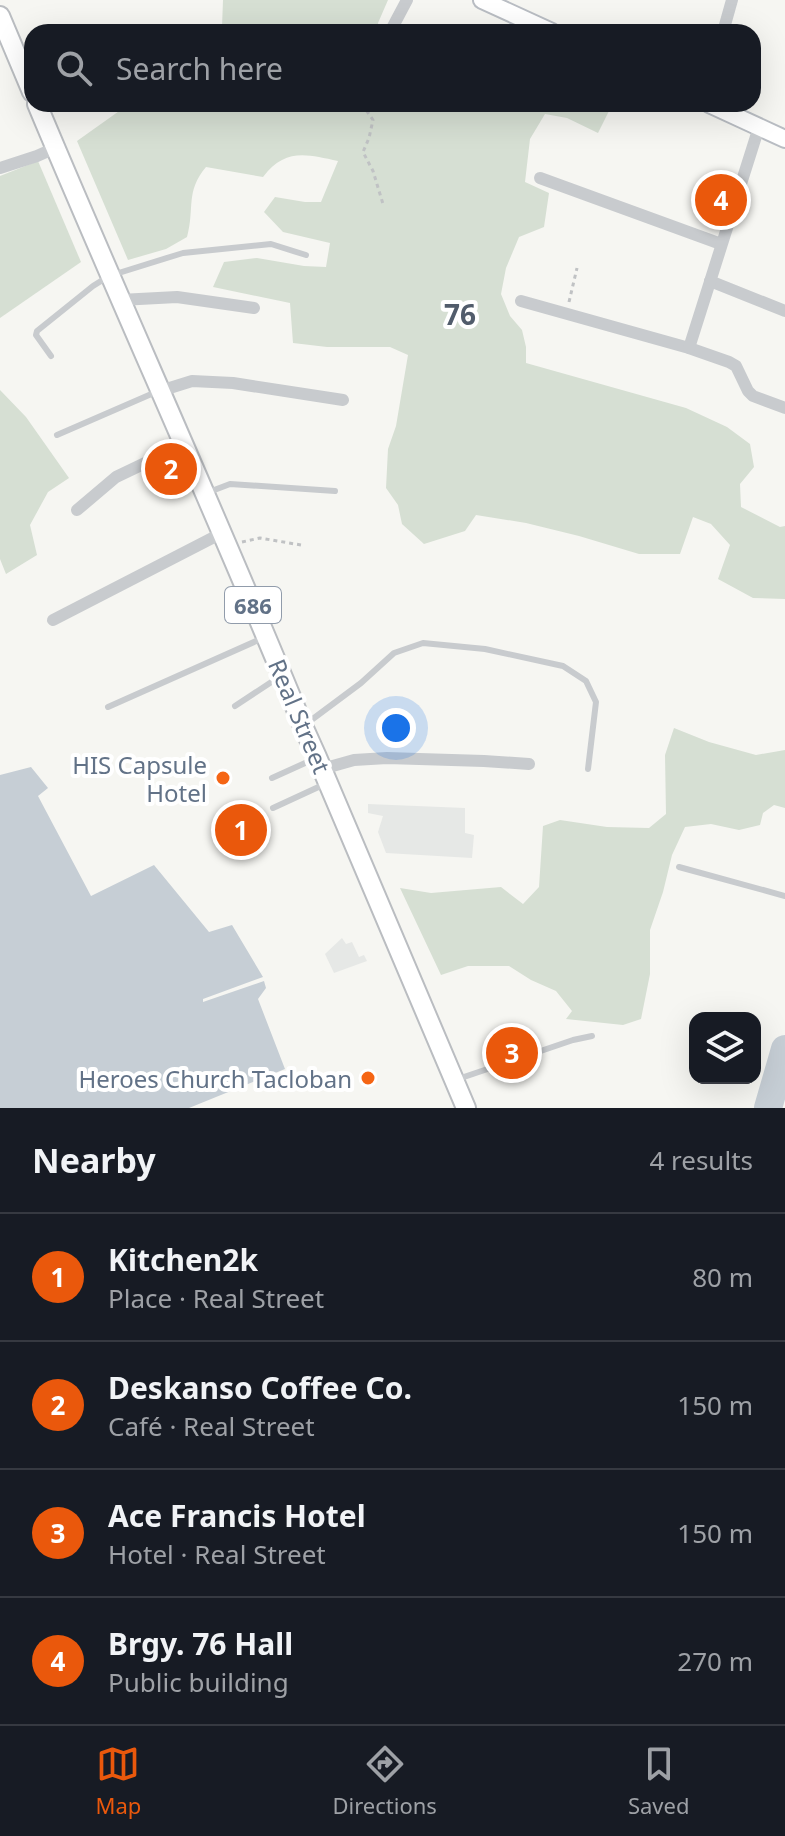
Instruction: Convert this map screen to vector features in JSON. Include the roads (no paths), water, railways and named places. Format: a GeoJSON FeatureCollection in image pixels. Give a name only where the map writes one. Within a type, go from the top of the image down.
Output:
{"type":"FeatureCollection","features":[{"type":"Feature","properties":{"kind":"main road"},"geometry":{"type":"LineString","coordinates":[[482,0],[534,24]]}},
{"type":"Feature","properties":{"kind":"main road"},"geometry":{"type":"LineString","coordinates":[[0,16],[6,48],[24,78]]}},
{"type":"Feature","properties":{"kind":"main road","name":"Real Street"},"geometry":{"type":"LineString","coordinates":[[40,112],[206,493],[466,1108]]}},
{"type":"Feature","properties":{"kind":"main road"},"geometry":{"type":"LineString","coordinates":[[726,112],[785,139]]}},
{"type":"Feature","properties":{"kind":"street"},"geometry":{"type":"LineString","coordinates":[[394,24],[407,0]]}},
{"type":"Feature","properties":{"kind":"street"},"geometry":{"type":"LineString","coordinates":[[725,24],[732,0]]}},
{"type":"Feature","properties":{"kind":"street"},"geometry":{"type":"LineString","coordinates":[[689,348],[759,127]]}},
{"type":"Feature","properties":{"kind":"street"},"geometry":{"type":"LineString","coordinates":[[0,168],[55,148]]}},
{"type":"Feature","properties":{"kind":"street"},"geometry":{"type":"LineString","coordinates":[[540,178],[721,244]]}},
{"type":"Feature","properties":{"kind":"street"},"geometry":{"type":"LineString","coordinates":[[710,281],[785,311]]}},
{"type":"Feature","properties":{"kind":"street"},"geometry":{"type":"LineString","coordinates":[[120,300],[177,297],[254,308]]}},
{"type":"Feature","properties":{"kind":"street"},"geometry":{"type":"LineString","coordinates":[[521,301],[689,348],[736,366],[753,396],[785,408]]}},
{"type":"Feature","properties":{"kind":"street"},"geometry":{"type":"LineString","coordinates":[[160,391],[192,381],[233,383],[343,400]]}},
{"type":"Feature","properties":{"kind":"street"},"geometry":{"type":"LineString","coordinates":[[77,510],[116,477],[183,445]]}},
{"type":"Feature","properties":{"kind":"street"},"geometry":{"type":"LineString","coordinates":[[53,620],[225,539]]}},
{"type":"Feature","properties":{"kind":"street"},"geometry":{"type":"LineString","coordinates":[[322,769],[354,760],[387,758],[529,764]]}},
{"type":"Feature","properties":{"kind":"lane"},"geometry":{"type":"LineString","coordinates":[[51,356],[36,335],[37,331],[109,276],[183,253],[255,244],[271,244],[306,255]]}},
{"type":"Feature","properties":{"kind":"lane"},"geometry":{"type":"LineString","coordinates":[[57,435],[160,391]]}},
{"type":"Feature","properties":{"kind":"lane"},"geometry":{"type":"LineString","coordinates":[[206,493],[230,484],[335,491]]}},
{"type":"Feature","properties":{"kind":"lane"},"geometry":{"type":"LineString","coordinates":[[108,707],[266,637]]}},
{"type":"Feature","properties":{"kind":"lane"},"geometry":{"type":"LineString","coordinates":[[303,726],[330,708],[394,653],[423,643],[485,649],[563,666],[586,681],[596,702],[588,769]]}},
{"type":"Feature","properties":{"kind":"lane"},"geometry":{"type":"LineString","coordinates":[[235,706],[282,675]]}},
{"type":"Feature","properties":{"kind":"lane"},"geometry":{"type":"LineString","coordinates":[[272,778],[309,762],[322,769],[273,808]]}},
{"type":"Feature","properties":{"kind":"lane"},"geometry":{"type":"LineString","coordinates":[[679,867],[785,896]]}},
{"type":"Feature","properties":{"kind":"lane"},"geometry":{"type":"LineString","coordinates":[[454,1081],[592,1036]]}},
{"type":"Feature","properties":{"kind":"waterway"},"geometry":{"type":"LineString","coordinates":[[768,1108],[785,1049]]}},
{"type":"Feature","properties":{"kind":"place","name":"Brgy. 76 Hall"},"geometry":{"type":"Point","coordinates":[721,200]}},
{"type":"Feature","properties":{"kind":"place","name":"Deskanso Coffee Co."},"geometry":{"type":"Point","coordinates":[171,469]}},
{"type":"Feature","properties":{"kind":"place","name":"HIS Capsule Hotel"},"geometry":{"type":"Point","coordinates":[223,778]}},
{"type":"Feature","properties":{"kind":"place","name":"Kitchen2k"},"geometry":{"type":"Point","coordinates":[241,830]}},
{"type":"Feature","properties":{"kind":"place","name":"Ace Francis Hotel"},"geometry":{"type":"Point","coordinates":[512,1053]}},
{"type":"Feature","properties":{"kind":"place","name":"Heroes Church Tacloban"},"geometry":{"type":"Point","coordinates":[368,1078]}},
{"type":"Feature","properties":{"kind":"district","name":"76"},"geometry":{"type":"Point","coordinates":[460,314]}}]}
